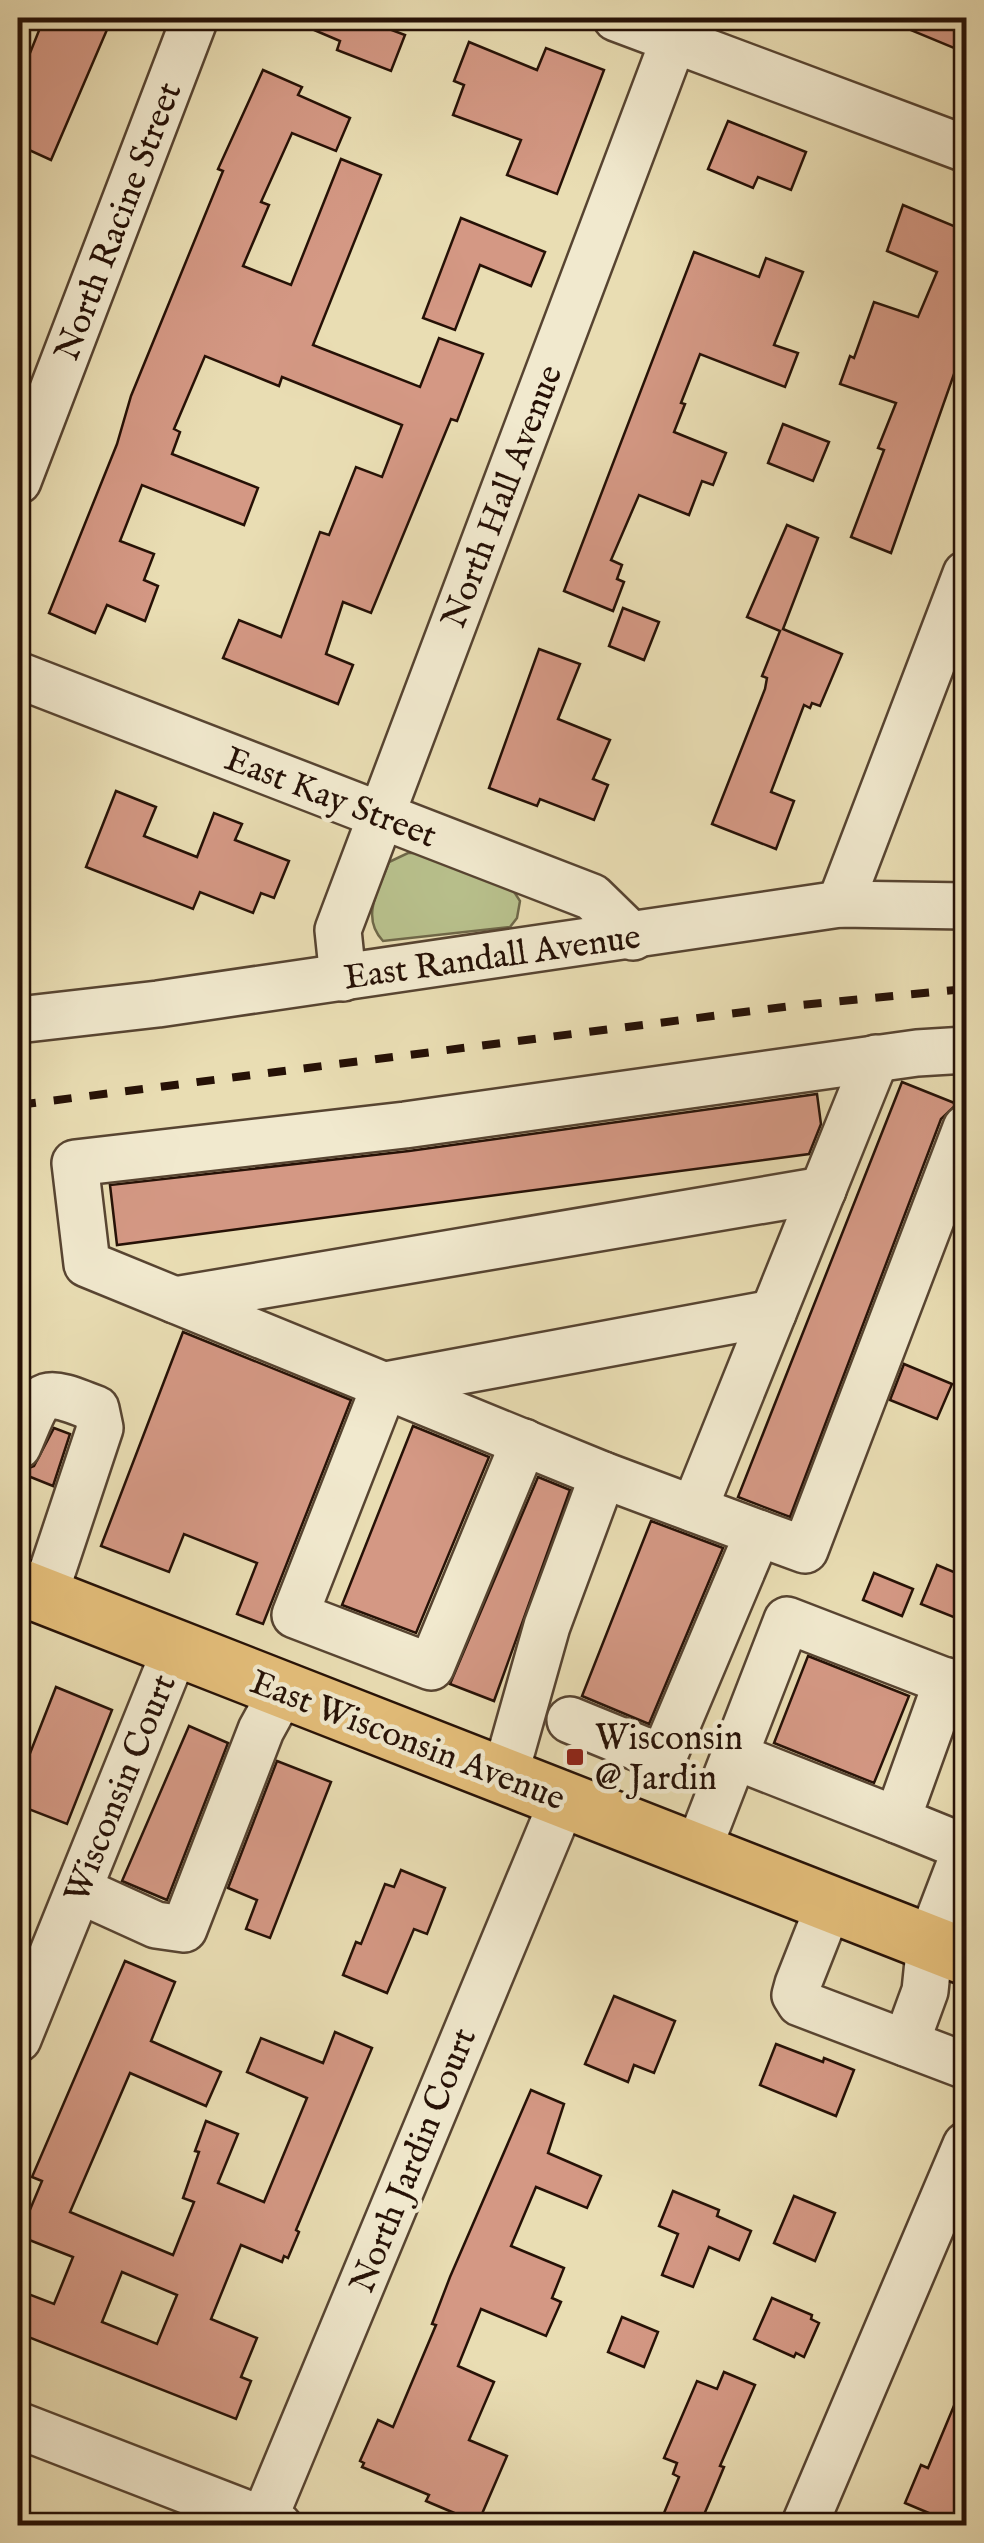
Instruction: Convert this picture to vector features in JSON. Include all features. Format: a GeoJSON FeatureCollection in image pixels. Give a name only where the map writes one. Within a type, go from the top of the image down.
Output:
{"type":"FeatureCollection","features":[{"type":"Feature","properties":{"kind":"main road","name":"East Wisconsin Avenue"},"geometry":{"type":"LineString","coordinates":[[31,1591],[948,1950]]}},
{"type":"Feature","properties":{"kind":"street","name":"North Racine Street"},"geometry":{"type":"LineString","coordinates":[[18,482],[196,18]]}},
{"type":"Feature","properties":{"kind":"street"},"geometry":{"type":"LineString","coordinates":[[616,18],[678,29],[966,149]]}},
{"type":"Feature","properties":{"kind":"street","name":"North Hall Avenue"},"geometry":{"type":"LineString","coordinates":[[343,978],[338,930],[678,29]]}},
{"type":"Feature","properties":{"kind":"street"},"geometry":{"type":"LineString","coordinates":[[840,904],[966,574]]}},
{"type":"Feature","properties":{"kind":"street","name":"East Kay Street"},"geometry":{"type":"LineString","coordinates":[[18,675],[592,897],[633,937]]}},
{"type":"Feature","properties":{"kind":"street","name":"East Randall Avenue"},"geometry":{"type":"LineString","coordinates":[[18,1020],[343,978],[840,904],[966,906]]}},
{"type":"Feature","properties":{"kind":"street"},"geometry":{"type":"LineString","coordinates":[[966,1050],[876,1058],[405,1124],[75,1164],[87,1264],[603,1475],[806,1550],[966,1128]]}},
{"type":"Feature","properties":{"kind":"street"},"geometry":{"type":"LineString","coordinates":[[694,1509],[876,1058]]}},
{"type":"Feature","properties":{"kind":"street"},"geometry":{"type":"LineString","coordinates":[[175,1300],[823,1190]]}},
{"type":"Feature","properties":{"kind":"street"},"geometry":{"type":"LineString","coordinates":[[385,1385],[774,1313]]}},
{"type":"Feature","properties":{"kind":"street"},"geometry":{"type":"LineString","coordinates":[[385,1385],[295,1615],[431,1667],[524,1442]]}},
{"type":"Feature","properties":{"kind":"street"},"geometry":{"type":"LineString","coordinates":[[18,1446],[36,1402],[47,1394],[59,1394],[96,1409],[100,1428],[31,1591]]}},
{"type":"Feature","properties":{"kind":"street"},"geometry":{"type":"LineString","coordinates":[[504,1778],[547,1626],[603,1475]]}},
{"type":"Feature","properties":{"kind":"street"},"geometry":{"type":"LineString","coordinates":[[570,1720],[664,1758],[758,1533]]}},
{"type":"Feature","properties":{"kind":"street"},"geometry":{"type":"LineString","coordinates":[[697,1852],[787,1620],[957,1685],[897,1820]]}},
{"type":"Feature","properties":{"kind":"street","name":"Wisconsin Court"},"geometry":{"type":"LineString","coordinates":[[18,2039],[176,1648]]}},
{"type":"Feature","properties":{"kind":"street"},"geometry":{"type":"LineString","coordinates":[[79,1890],[156,1926],[184,1929],[261,1730],[283,1690]]}},
{"type":"Feature","properties":{"kind":"street"},"geometry":{"type":"LineString","coordinates":[[734,1756],[966,1848],[948,1950],[925,1991],[906,2043]]}},
{"type":"Feature","properties":{"kind":"street","name":"North Jardin Court"},"geometry":{"type":"LineString","coordinates":[[272,2522],[563,1800]]}},
{"type":"Feature","properties":{"kind":"street"},"geometry":{"type":"LineString","coordinates":[[830,1903],[795,1995],[800,2003],[966,2066]]}},
{"type":"Feature","properties":{"kind":"street"},"geometry":{"type":"LineString","coordinates":[[804,2526],[966,2145]]}},
{"type":"Feature","properties":{"kind":"street"},"geometry":{"type":"LineString","coordinates":[[18,2425],[272,2522]]}},
{"type":"Feature","properties":{"kind":"green space"},"geometry":{"type":"Polygon","coordinates":[[[408,853],[419,853],[511,887],[520,901],[517,918],[510,927],[383,941],[373,922],[374,903],[389,862],[408,853]]]}},
{"type":"Feature","properties":{"kind":"building"},"geometry":{"type":"Polygon","coordinates":[[[44,18],[112,18],[51,160],[18,145],[18,83],[44,18]]]}},
{"type":"Feature","properties":{"kind":"building"},"geometry":{"type":"Polygon","coordinates":[[[286,18],[360,18],[405,35],[391,71],[337,50],[340,41],[286,18]]]}},
{"type":"Feature","properties":{"kind":"building"},"geometry":{"type":"Polygon","coordinates":[[[966,18],[966,53],[884,19],[966,18]]]}},
{"type":"Feature","properties":{"kind":"building"},"geometry":{"type":"Polygon","coordinates":[[[469,42],[537,70],[546,48],[604,70],[557,194],[507,175],[521,140],[453,115],[464,85],[454,81],[469,42]]]}},
{"type":"Feature","properties":{"kind":"building"},"geometry":{"type":"Polygon","coordinates":[[[263,70],[302,87],[298,95],[350,118],[336,151],[292,133],[261,202],[269,205],[243,266],[291,285],[341,159],[381,175],[313,345],[420,387],[439,338],[483,354],[457,421],[451,419],[371,613],[343,602],[326,654],[353,665],[338,704],[223,658],[239,620],[281,637],[320,532],[329,535],[356,467],[382,477],[402,425],[282,377],[279,386],[205,356],[174,429],[180,432],[172,454],[258,488],[244,525],[142,485],[120,541],[154,554],[144,580],[158,586],[145,621],[107,605],[95,633],[49,613],[117,444],[131,396],[223,171],[218,169],[263,70]]]}},
{"type":"Feature","properties":{"kind":"building"},"geometry":{"type":"Polygon","coordinates":[[[728,121],[806,152],[791,190],[758,177],[753,188],[708,169],[728,121]]]}},
{"type":"Feature","properties":{"kind":"building"},"geometry":{"type":"Polygon","coordinates":[[[903,205],[966,231],[966,340],[891,553],[851,537],[884,450],[878,448],[896,403],[840,384],[874,302],[918,317],[937,272],[887,251],[903,205]]]}},
{"type":"Feature","properties":{"kind":"building"},"geometry":{"type":"Polygon","coordinates":[[[461,218],[545,252],[531,286],[480,265],[455,330],[423,318],[461,218]]]}},
{"type":"Feature","properties":{"kind":"building"},"geometry":{"type":"Polygon","coordinates":[[[694,252],[759,277],[766,258],[803,272],[774,345],[798,353],[785,387],[700,354],[674,432],[726,453],[713,485],[702,481],[689,515],[639,495],[611,560],[622,565],[617,579],[624,582],[613,611],[564,591],[694,252]]]}},
{"type":"Feature","properties":{"kind":"building"},"geometry":{"type":"Polygon","coordinates":[[[783,424],[829,442],[813,481],[768,463],[783,424]]]}},
{"type":"Feature","properties":{"kind":"building"},"geometry":{"type":"Polygon","coordinates":[[[787,525],[818,538],[783,629],[842,654],[820,706],[804,705],[771,792],[794,801],[776,849],[712,824],[765,689],[767,678],[762,676],[780,631],[747,617],[787,525]]]}},
{"type":"Feature","properties":{"kind":"building"},"geometry":{"type":"Polygon","coordinates":[[[623,608],[659,622],[644,660],[609,646],[623,608]]]}},
{"type":"Feature","properties":{"kind":"building"},"geometry":{"type":"Polygon","coordinates":[[[539,649],[580,664],[558,719],[610,740],[593,779],[608,785],[594,820],[540,799],[537,806],[489,788],[539,649]]]}},
{"type":"Feature","properties":{"kind":"building"},"geometry":{"type":"Polygon","coordinates":[[[116,791],[156,807],[144,836],[197,857],[214,813],[242,824],[235,840],[289,861],[274,898],[261,893],[253,913],[200,892],[193,909],[86,867],[116,791]]]}},
{"type":"Feature","properties":{"kind":"building"},"geometry":{"type":"Polygon","coordinates":[[[902,1082],[957,1104],[941,1119],[790,1517],[738,1497],[902,1082]]]}},
{"type":"Feature","properties":{"kind":"building"},"geometry":{"type":"Polygon","coordinates":[[[817,1094],[821,1124],[809,1154],[117,1245],[110,1185],[409,1151],[817,1094]]]}},
{"type":"Feature","properties":{"kind":"building"},"geometry":{"type":"Polygon","coordinates":[[[183,1332],[351,1400],[263,1624],[237,1614],[257,1563],[184,1534],[169,1572],[101,1546],[183,1332]]]}},
{"type":"Feature","properties":{"kind":"building"},"geometry":{"type":"Polygon","coordinates":[[[904,1364],[952,1384],[937,1419],[890,1400],[904,1364]]]}},
{"type":"Feature","properties":{"kind":"building"},"geometry":{"type":"Polygon","coordinates":[[[413,1426],[489,1457],[416,1633],[342,1605],[413,1426]]]}},
{"type":"Feature","properties":{"kind":"building"},"geometry":{"type":"Polygon","coordinates":[[[54,1428],[70,1434],[53,1486],[18,1472],[34,1466],[54,1428]]]}},
{"type":"Feature","properties":{"kind":"building"},"geometry":{"type":"Polygon","coordinates":[[[538,1477],[570,1490],[494,1701],[450,1684],[538,1477]]]}},
{"type":"Feature","properties":{"kind":"building"},"geometry":{"type":"Polygon","coordinates":[[[651,1521],[723,1548],[649,1724],[582,1696],[651,1521]]]}},
{"type":"Feature","properties":{"kind":"building"},"geometry":{"type":"Polygon","coordinates":[[[937,1565],[966,1577],[966,1622],[921,1604],[937,1565]]]}},
{"type":"Feature","properties":{"kind":"building"},"geometry":{"type":"Polygon","coordinates":[[[874,1573],[913,1589],[902,1616],[863,1600],[874,1573]]]}},
{"type":"Feature","properties":{"kind":"building"},"geometry":{"type":"Polygon","coordinates":[[[808,1656],[909,1696],[874,1783],[774,1743],[808,1656]]]}},
{"type":"Feature","properties":{"kind":"building"},"geometry":{"type":"Polygon","coordinates":[[[56,1687],[112,1710],[67,1824],[18,1805],[18,1784],[56,1687]]]}},
{"type":"Feature","properties":{"kind":"building"},"geometry":{"type":"Polygon","coordinates":[[[189,1726],[228,1743],[167,1900],[122,1881],[189,1726]]]}},
{"type":"Feature","properties":{"kind":"building"},"geometry":{"type":"Polygon","coordinates":[[[277,1761],[331,1782],[270,1938],[246,1929],[257,1900],[228,1888],[277,1761]]]}},
{"type":"Feature","properties":{"kind":"building"},"geometry":{"type":"Polygon","coordinates":[[[401,1870],[445,1888],[427,1934],[414,1929],[387,1993],[343,1975],[356,1942],[361,1944],[385,1884],[394,1887],[401,1870]]]}},
{"type":"Feature","properties":{"kind":"building"},"geometry":{"type":"Polygon","coordinates":[[[125,1961],[175,1982],[151,2041],[221,2072],[206,2106],[130,2073],[70,2212],[173,2255],[194,2202],[183,2198],[206,2121],[238,2134],[218,2183],[264,2202],[307,2098],[247,2072],[261,2038],[323,2063],[335,2032],[372,2048],[288,2258],[284,2256],[282,2262],[241,2245],[211,2319],[257,2338],[241,2377],[251,2381],[236,2419],[18,2333],[18,2290],[54,2304],[73,2257],[19,2236],[42,2181],[32,2177],[125,1961]],[[122,2272],[102,2322],[157,2344],[177,2295],[122,2272]]]}},
{"type":"Feature","properties":{"kind":"building"},"geometry":{"type":"Polygon","coordinates":[[[614,1996],[675,2021],[654,2073],[634,2065],[628,2082],[585,2064],[614,1996]]]}},
{"type":"Feature","properties":{"kind":"building"},"geometry":{"type":"Polygon","coordinates":[[[776,2044],[854,2070],[836,2116],[760,2085],[776,2044]]]}},
{"type":"Feature","properties":{"kind":"building"},"geometry":{"type":"Polygon","coordinates":[[[531,2090],[564,2104],[548,2153],[601,2176],[587,2208],[536,2187],[511,2246],[564,2268],[552,2298],[561,2302],[546,2336],[481,2309],[458,2366],[494,2382],[469,2440],[507,2456],[478,2523],[426,2501],[429,2495],[362,2467],[364,2463],[360,2461],[378,2420],[393,2427],[436,2325],[432,2324],[450,2277],[531,2090]]]}},
{"type":"Feature","properties":{"kind":"building"},"geometry":{"type":"Polygon","coordinates":[[[673,2191],[719,2210],[717,2216],[751,2231],[739,2260],[709,2247],[693,2287],[662,2275],[678,2234],[659,2226],[673,2191]]]}},
{"type":"Feature","properties":{"kind":"building"},"geometry":{"type":"Polygon","coordinates":[[[794,2196],[835,2213],[815,2261],[774,2243],[794,2196]]]}},
{"type":"Feature","properties":{"kind":"building"},"geometry":{"type":"Polygon","coordinates":[[[772,2298],[812,2315],[811,2319],[819,2323],[804,2357],[796,2353],[794,2357],[754,2339],[772,2298]]]}},
{"type":"Feature","properties":{"kind":"building"},"geometry":{"type":"Polygon","coordinates":[[[622,2317],[658,2332],[644,2367],[608,2352],[622,2317]]]}},
{"type":"Feature","properties":{"kind":"building"},"geometry":{"type":"Polygon","coordinates":[[[724,2372],[755,2385],[720,2466],[724,2467],[712,2496],[695,2526],[664,2513],[679,2477],[673,2474],[677,2463],[664,2458],[697,2381],[717,2389],[724,2372]]]}},
{"type":"Feature","properties":{"kind":"building"},"geometry":{"type":"Polygon","coordinates":[[[966,2377],[966,2496],[955,2524],[905,2503],[921,2465],[928,2468],[966,2377]]]}},
{"type":"Feature","properties":{"kind":"railway"},"geometry":{"type":"LineString","coordinates":[[18,1105],[791,1006],[966,989]]}},
{"type":"Feature","properties":{"kind":"place","name":"Wisconsin @ Jardin"},"geometry":{"type":"Point","coordinates":[575,1757]}}]}
